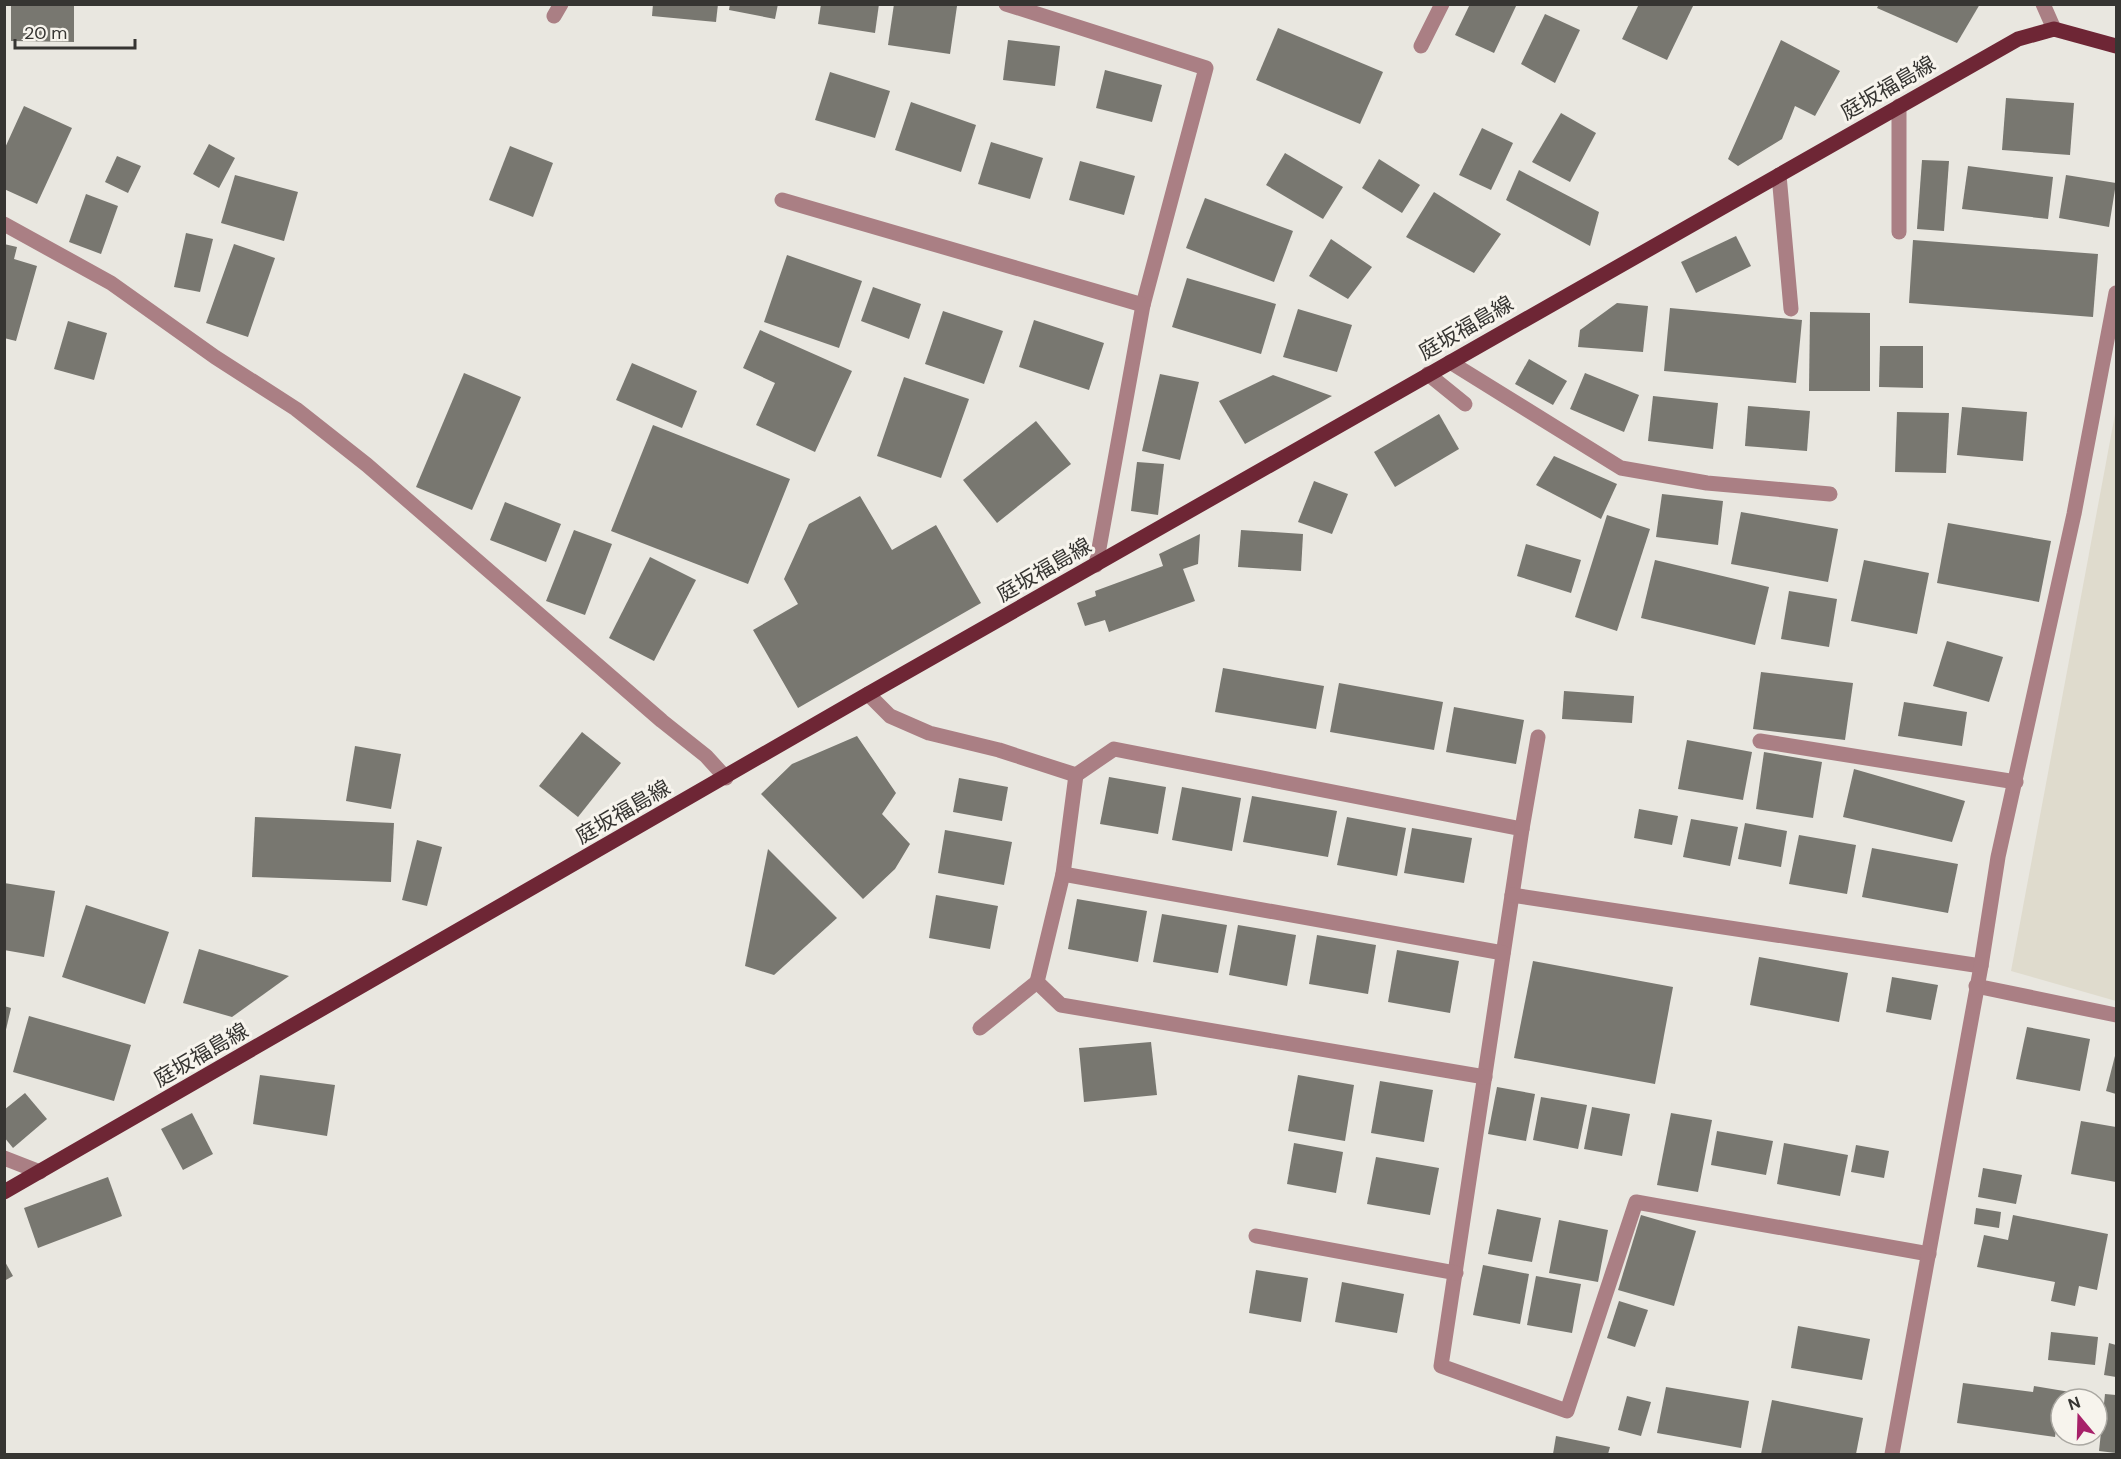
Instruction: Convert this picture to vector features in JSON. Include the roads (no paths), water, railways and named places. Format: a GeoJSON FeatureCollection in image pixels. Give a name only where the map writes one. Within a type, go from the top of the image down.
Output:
{"type":"FeatureCollection","features":[{"type":"Feature","properties":{"kind":"main road"},"geometry":{"type":"LineString","coordinates":[[2054,29],[2116,46]]}},
{"type":"Feature","properties":{"kind":"main road","name":"庭坂福島線"},"geometry":{"type":"LineString","coordinates":[[4,1192],[726,778],[868,694],[1899,106],[2018,39],[2054,29]]}},
{"type":"Feature","properties":{"kind":"street"},"geometry":{"type":"LineString","coordinates":[[1006,4],[1206,68],[1143,305],[1096,565]]}},
{"type":"Feature","properties":{"kind":"street"},"geometry":{"type":"LineString","coordinates":[[1421,46],[1442,4]]}},
{"type":"Feature","properties":{"kind":"street"},"geometry":{"type":"LineString","coordinates":[[2043,4],[2054,29]]}},
{"type":"Feature","properties":{"kind":"street"},"geometry":{"type":"LineString","coordinates":[[1899,106],[1899,232]]}},
{"type":"Feature","properties":{"kind":"street"},"geometry":{"type":"LineString","coordinates":[[1779,175],[1791,309]]}},
{"type":"Feature","properties":{"kind":"street"},"geometry":{"type":"LineString","coordinates":[[782,200],[1143,305]]}},
{"type":"Feature","properties":{"kind":"street"},"geometry":{"type":"LineString","coordinates":[[4,224],[111,283],[215,357],[296,409],[367,465],[662,721],[706,756],[726,778]]}},
{"type":"Feature","properties":{"kind":"street"},"geometry":{"type":"LineString","coordinates":[[1892,1455],[1981,966],[1998,857],[2074,514],[2116,293]]}},
{"type":"Feature","properties":{"kind":"street"},"geometry":{"type":"LineString","coordinates":[[1450,362],[1621,468],[1707,483],[1830,494]]}},
{"type":"Feature","properties":{"kind":"street"},"geometry":{"type":"LineString","coordinates":[[1428,374],[1465,404]]}},
{"type":"Feature","properties":{"kind":"street"},"geometry":{"type":"LineString","coordinates":[[868,694],[890,716],[929,733],[999,750],[1076,775]]}},
{"type":"Feature","properties":{"kind":"street"},"geometry":{"type":"LineString","coordinates":[[1538,737],[1441,1366],[1567,1411],[1636,1202],[1929,1254]]}},
{"type":"Feature","properties":{"kind":"street"},"geometry":{"type":"LineString","coordinates":[[1760,741],[2016,782]]}},
{"type":"Feature","properties":{"kind":"street"},"geometry":{"type":"LineString","coordinates":[[980,1028],[1037,982],[1063,874],[1076,775],[1114,749],[1522,829]]}},
{"type":"Feature","properties":{"kind":"street"},"geometry":{"type":"LineString","coordinates":[[1063,874],[1503,953]]}},
{"type":"Feature","properties":{"kind":"street"},"geometry":{"type":"LineString","coordinates":[[1512,895],[1981,966]]}},
{"type":"Feature","properties":{"kind":"street"},"geometry":{"type":"LineString","coordinates":[[1037,982],[1061,1005],[1485,1077]]}},
{"type":"Feature","properties":{"kind":"street"},"geometry":{"type":"LineString","coordinates":[[1976,986],[2116,1015]]}},
{"type":"Feature","properties":{"kind":"street"},"geometry":{"type":"LineString","coordinates":[[4,1158],[40,1172]]}},
{"type":"Feature","properties":{"kind":"street"},"geometry":{"type":"LineString","coordinates":[[1256,1236],[1456,1273]]}}]}
